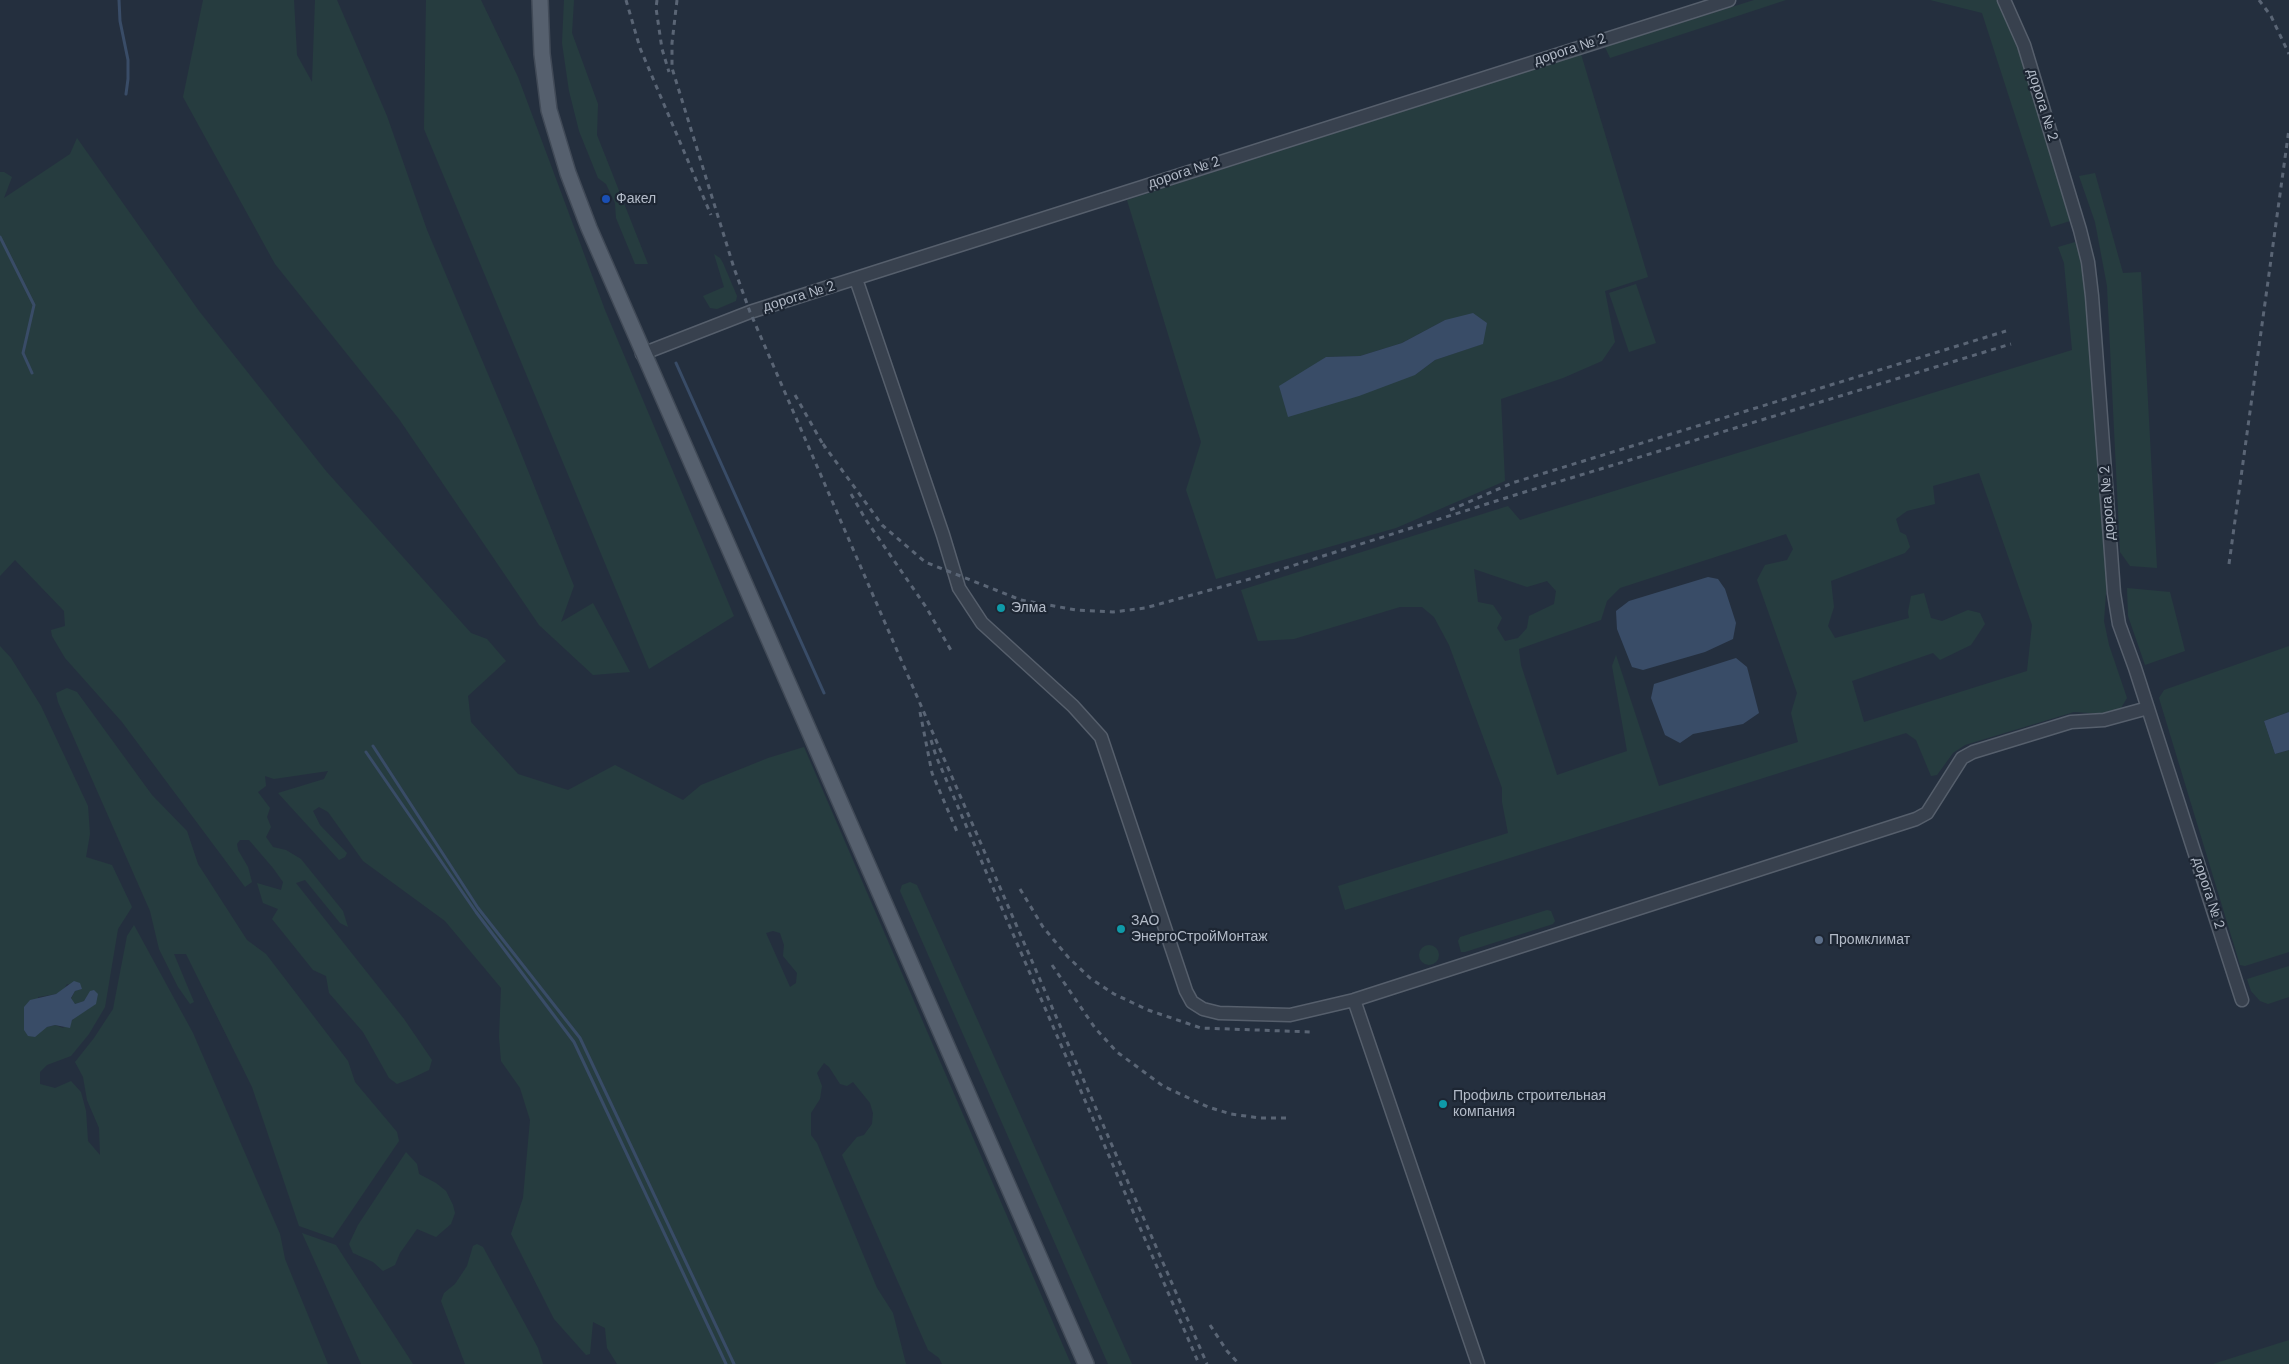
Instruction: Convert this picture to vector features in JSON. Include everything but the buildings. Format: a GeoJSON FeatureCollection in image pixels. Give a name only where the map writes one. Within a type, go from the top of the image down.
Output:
{"type":"FeatureCollection","features":[{"type":"Feature","properties":{"kind":"main road"},"geometry":{"type":"LineString","coordinates":[[540,0],[542,54],[549,110],[571,182],[642,354],[1086,1364]]}},
{"type":"Feature","properties":{"kind":"street","name":"дорога № 2"},"geometry":{"type":"LineString","coordinates":[[642,354],[750,312],[1729,0]]}},
{"type":"Feature","properties":{"kind":"street","name":"дорога № 2"},"geometry":{"type":"LineString","coordinates":[[2004,0],[2024,45],[2088,262],[2114,593],[2119,624],[2242,1000]]}},
{"type":"Feature","properties":{"kind":"street"},"geometry":{"type":"LineString","coordinates":[[856,279],[943,535],[959,588],[982,623],[1073,706],[1101,737],[1186,991],[1192,1002],[1203,1009],[1219,1013],[1290,1015],[1354,1000],[1916,819],[1927,813],[1962,758],[1973,752],[2070,722],[2104,720],[2148,708]]}},
{"type":"Feature","properties":{"kind":"street"},"geometry":{"type":"LineString","coordinates":[[1354,1000],[1478,1364]]}},
{"type":"Feature","properties":{"kind":"green space"},"geometry":{"type":"Polygon","coordinates":[[[203,0],[294,0],[297,55],[312,82],[315,0],[337,0],[387,116],[427,230],[515,438],[574,586],[561,622],[593,603],[630,672],[593,675],[539,625],[399,419],[275,264],[183,97],[203,0]]]}},
{"type":"Feature","properties":{"kind":"green space"},"geometry":{"type":"Polygon","coordinates":[[[426,0],[481,0],[518,77],[605,310],[734,616],[649,669],[424,129],[426,0]]]}},
{"type":"Feature","properties":{"kind":"green space"},"geometry":{"type":"Polygon","coordinates":[[[564,0],[574,0],[572,33],[598,104],[597,135],[648,264],[635,264],[616,218],[615,203],[606,184],[598,178],[579,131],[569,91],[562,43],[564,0]]]}},
{"type":"Feature","properties":{"kind":"green space"},"geometry":{"type":"Polygon","coordinates":[[[1754,0],[1786,0],[1610,58],[1605,47],[1754,0]]]}},
{"type":"Feature","properties":{"kind":"green space"},"geometry":{"type":"Polygon","coordinates":[[[1930,0],[1997,0],[2017,42],[2070,221],[2051,227],[1982,13],[1930,0]]]}},
{"type":"Feature","properties":{"kind":"green space"},"geometry":{"type":"Polygon","coordinates":[[[1581,54],[1648,277],[1605,291],[1615,342],[1602,361],[1563,378],[1501,399],[1505,481],[1396,528],[1216,579],[1186,490],[1201,442],[1127,200],[1581,54]],[[1445,320],[1402,343],[1360,356],[1326,357],[1310,369],[1415,375],[1435,360],[1482,344],[1445,320]]]}},
{"type":"Feature","properties":{"kind":"green space"},"geometry":{"type":"Polygon","coordinates":[[[77,138],[199,311],[326,471],[471,633],[487,639],[506,661],[468,696],[471,722],[518,774],[568,790],[615,765],[683,800],[701,785],[768,758],[804,747],[1071,1364],[942,1364],[939,1358],[928,1350],[842,1155],[857,1137],[864,1135],[872,1124],[873,1113],[870,1103],[853,1082],[847,1086],[840,1084],[829,1067],[824,1063],[817,1073],[822,1086],[820,1099],[811,1113],[811,1135],[817,1143],[877,1288],[893,1313],[906,1364],[617,1364],[607,1348],[605,1328],[593,1322],[590,1354],[586,1355],[554,1319],[511,1234],[523,1198],[530,1120],[520,1088],[501,1061],[499,1037],[501,988],[445,921],[363,861],[328,812],[319,807],[313,811],[320,825],[347,853],[345,857],[339,860],[278,793],[324,779],[328,771],[274,779],[265,776],[266,786],[258,792],[270,808],[267,817],[271,827],[266,837],[273,847],[286,850],[301,859],[343,911],[348,927],[340,923],[305,880],[296,883],[404,1019],[432,1060],[429,1070],[410,1079],[397,1084],[389,1078],[363,1032],[329,993],[326,976],[313,970],[272,919],[278,909],[263,903],[257,883],[281,890],[283,882],[273,868],[249,840],[240,840],[237,844],[238,850],[248,867],[252,882],[245,887],[122,722],[65,658],[52,636],[51,630],[65,626],[64,611],[15,560],[0,576],[0,172],[4,172],[12,177],[4,198],[70,154],[77,138]],[[773,931],[766,933],[790,987],[796,983],[797,973],[783,956],[784,945],[780,933],[773,931]]]}},
{"type":"Feature","properties":{"kind":"green space"},"geometry":{"type":"Polygon","coordinates":[[[2095,173],[2123,273],[2141,272],[2157,568],[2130,566],[2120,552],[2107,286],[2095,222],[2079,176],[2095,173]]]}},
{"type":"Feature","properties":{"kind":"green space"},"geometry":{"type":"Polygon","coordinates":[[[2075,242],[2084,269],[2107,580],[2104,621],[2109,645],[2127,698],[2121,708],[2105,714],[2074,712],[1965,745],[1953,753],[1937,775],[1931,776],[1916,740],[1906,733],[1345,910],[1338,886],[1508,833],[1502,802],[1502,788],[1449,645],[1434,617],[1422,607],[1400,607],[1294,639],[1258,641],[1241,590],[1508,506],[1520,520],[2072,350],[2064,263],[2058,247],[2075,242]],[[1979,473],[1933,486],[1935,504],[1907,511],[1896,519],[1900,532],[1906,535],[1910,547],[1905,553],[1831,581],[1834,607],[1828,626],[1835,638],[1909,618],[1908,612],[1911,596],[1924,593],[1931,618],[1942,621],[1968,610],[1980,613],[1985,624],[1971,645],[1940,660],[1933,653],[1852,681],[1864,722],[2027,671],[2032,625],[1979,473]],[[1786,534],[1620,588],[1607,601],[1601,620],[1519,649],[1521,665],[1557,775],[1627,751],[1612,666],[1616,655],[1659,786],[1798,742],[1791,713],[1797,693],[1757,580],[1765,565],[1787,560],[1793,549],[1786,534]],[[1474,569],[1478,602],[1493,605],[1502,618],[1497,628],[1505,641],[1518,638],[1527,628],[1529,616],[1554,604],[1556,591],[1547,581],[1527,587],[1474,569]]]}},
{"type":"Feature","properties":{"kind":"green space"},"geometry":{"type":"Polygon","coordinates":[[[714,254],[723,263],[737,296],[736,301],[717,309],[710,308],[703,296],[724,287],[714,254]]]}},
{"type":"Feature","properties":{"kind":"green space"},"geometry":{"type":"Polygon","coordinates":[[[1636,284],[1656,343],[1629,352],[1609,293],[1636,284]]]}},
{"type":"Feature","properties":{"kind":"green space"},"geometry":{"type":"Polygon","coordinates":[[[2127,588],[2170,592],[2185,651],[2145,665],[2128,616],[2127,588]]]}},
{"type":"Feature","properties":{"kind":"green space"},"geometry":{"type":"Polygon","coordinates":[[[0,646],[11,658],[41,706],[88,806],[90,834],[86,857],[112,865],[132,907],[118,929],[105,1007],[89,1034],[71,1056],[47,1065],[40,1072],[40,1084],[55,1088],[71,1081],[81,1092],[86,1111],[88,1141],[100,1155],[99,1128],[87,1100],[83,1077],[75,1062],[113,1009],[127,936],[134,925],[193,1033],[280,1234],[285,1259],[328,1364],[0,1364],[0,646]],[[67,984],[63,991],[38,997],[40,1031],[55,1025],[63,1028],[83,1011],[88,1010],[88,995],[84,1001],[75,1004],[71,999],[75,991],[82,989],[67,984]]]}},
{"type":"Feature","properties":{"kind":"green space"},"geometry":{"type":"Polygon","coordinates":[[[2289,646],[2289,712],[2264,721],[2275,754],[2289,750],[2289,952],[2245,966],[2240,965],[2159,698],[2164,690],[2289,646]]]}},
{"type":"Feature","properties":{"kind":"green space"},"geometry":{"type":"Polygon","coordinates":[[[67,688],[77,692],[152,795],[187,831],[198,864],[247,940],[266,954],[348,1061],[355,1082],[397,1132],[399,1141],[333,1238],[299,1226],[252,1087],[186,954],[174,954],[194,1002],[190,1004],[178,987],[159,949],[150,911],[58,702],[56,693],[67,688]]]}},
{"type":"Feature","properties":{"kind":"green space"},"geometry":{"type":"Polygon","coordinates":[[[910,882],[917,885],[1132,1364],[1108,1364],[900,891],[902,885],[910,882]]]}},
{"type":"Feature","properties":{"kind":"green space"},"geometry":{"type":"Polygon","coordinates":[[[1547,910],[1551,911],[1555,921],[1553,924],[1461,952],[1458,941],[1460,937],[1547,910]]]}},
{"type":"Feature","properties":{"kind":"green space"},"geometry":{"type":"Polygon","coordinates":[[[1429,945],[1436,948],[1439,955],[1436,962],[1429,965],[1422,962],[1419,955],[1422,948],[1429,945]]]}},
{"type":"Feature","properties":{"kind":"green space"},"geometry":{"type":"Polygon","coordinates":[[[2289,966],[2289,997],[2268,1004],[2260,1001],[2251,991],[2247,979],[2289,966]]]}},
{"type":"Feature","properties":{"kind":"green space"},"geometry":{"type":"Polygon","coordinates":[[[406,1152],[417,1164],[419,1174],[446,1191],[455,1213],[451,1224],[436,1237],[417,1229],[400,1253],[395,1265],[383,1271],[373,1262],[353,1253],[349,1244],[358,1225],[406,1152]]]}},
{"type":"Feature","properties":{"kind":"green space"},"geometry":{"type":"Polygon","coordinates":[[[302,1233],[336,1245],[413,1364],[361,1364],[302,1233]]]}},
{"type":"Feature","properties":{"kind":"green space"},"geometry":{"type":"Polygon","coordinates":[[[477,1244],[483,1247],[538,1348],[543,1364],[465,1364],[441,1301],[444,1293],[455,1284],[467,1266],[473,1246],[477,1244]]]}},
{"type":"Feature","properties":{"kind":"green space"},"geometry":{"type":"Polygon","coordinates":[[[2289,1340],[2289,1364],[2213,1364],[2289,1340]]]}},
{"type":"Feature","properties":{"kind":"water"},"geometry":{"type":"Polygon","coordinates":[[[1473,313],[1487,323],[1483,344],[1435,360],[1415,375],[1359,396],[1288,417],[1279,386],[1326,357],[1360,356],[1402,343],[1445,320],[1473,313]]]}},
{"type":"Feature","properties":{"kind":"water"},"geometry":{"type":"Polygon","coordinates":[[[1708,577],[1718,579],[1725,589],[1736,623],[1733,639],[1705,652],[1643,670],[1632,667],[1617,629],[1616,611],[1629,601],[1708,577]]]}},
{"type":"Feature","properties":{"kind":"water"},"geometry":{"type":"Polygon","coordinates":[[[1736,658],[1747,667],[1759,713],[1743,724],[1693,734],[1680,743],[1665,735],[1651,698],[1654,684],[1736,658]]]}},
{"type":"Feature","properties":{"kind":"water"},"geometry":{"type":"Polygon","coordinates":[[[2289,712],[2289,750],[2275,754],[2264,721],[2289,712]]]}},
{"type":"Feature","properties":{"kind":"water"},"geometry":{"type":"Polygon","coordinates":[[[74,981],[80,983],[82,989],[75,991],[71,998],[75,1004],[84,1001],[90,991],[94,990],[98,994],[96,1004],[72,1020],[70,1028],[55,1025],[47,1027],[35,1037],[28,1036],[24,1030],[24,1007],[30,1000],[56,994],[74,981]]]}},
{"type":"Feature","properties":{"kind":"waterway"},"geometry":{"type":"LineString","coordinates":[[119,0],[120,21],[128,60],[126,94]]}},
{"type":"Feature","properties":{"kind":"waterway"},"geometry":{"type":"LineString","coordinates":[[0,237],[34,305],[23,353],[32,373]]}},
{"type":"Feature","properties":{"kind":"waterway"},"geometry":{"type":"LineString","coordinates":[[676,363],[824,693]]}},
{"type":"Feature","properties":{"kind":"waterway"},"geometry":{"type":"LineString","coordinates":[[373,746],[478,908],[580,1038],[734,1364]]}},
{"type":"Feature","properties":{"kind":"waterway"},"geometry":{"type":"LineString","coordinates":[[366,752],[476,912],[574,1042],[726,1364]]}},
{"type":"Feature","properties":{"kind":"railway"},"geometry":{"type":"LineString","coordinates":[[626,0],[640,48],[711,215]]}},
{"type":"Feature","properties":{"kind":"railway"},"geometry":{"type":"LineString","coordinates":[[657,0],[656,8],[662,49],[669,72]]}},
{"type":"Feature","properties":{"kind":"railway"},"geometry":{"type":"LineString","coordinates":[[677,0],[672,43],[672,68],[734,268],[750,312],[1207,1364]]}},
{"type":"Feature","properties":{"kind":"railway"},"geometry":{"type":"LineString","coordinates":[[2259,0],[2271,16],[2289,54]]}},
{"type":"Feature","properties":{"kind":"railway"},"geometry":{"type":"LineString","coordinates":[[2229,564],[2289,129]]}},
{"type":"Feature","properties":{"kind":"railway"},"geometry":{"type":"LineString","coordinates":[[1450,510],[1512,483],[2006,331]]}},
{"type":"Feature","properties":{"kind":"railway"},"geometry":{"type":"LineString","coordinates":[[823,444],[882,525],[925,562],[1021,600],[1076,610],[1113,612],[1145,608],[1257,577],[1515,495],[2011,344]]}},
{"type":"Feature","properties":{"kind":"railway"},"geometry":{"type":"LineString","coordinates":[[795,395],[825,448]]}},
{"type":"Feature","properties":{"kind":"railway"},"geometry":{"type":"LineString","coordinates":[[851,494],[866,520],[926,607],[952,652]]}},
{"type":"Feature","properties":{"kind":"railway"},"geometry":{"type":"LineString","coordinates":[[920,712],[932,773],[958,834]]}},
{"type":"Feature","properties":{"kind":"railway"},"geometry":{"type":"LineString","coordinates":[[931,740],[936,756],[1199,1364]]}},
{"type":"Feature","properties":{"kind":"railway"},"geometry":{"type":"LineString","coordinates":[[1020,889],[1043,927],[1068,957],[1090,978],[1114,994],[1148,1010],[1201,1028],[1312,1032]]}},
{"type":"Feature","properties":{"kind":"railway"},"geometry":{"type":"LineString","coordinates":[[1052,965],[1095,1028],[1117,1052],[1163,1086],[1208,1107],[1231,1114],[1260,1118],[1286,1118]]}},
{"type":"Feature","properties":{"kind":"railway"},"geometry":{"type":"LineString","coordinates":[[1210,1325],[1227,1351],[1239,1364]]}},
{"type":"Feature","properties":{"kind":"place","name":"Факел"},"geometry":{"type":"Point","coordinates":[606,199]}},
{"type":"Feature","properties":{"kind":"place","name":"Элма"},"geometry":{"type":"Point","coordinates":[1001,608]}},
{"type":"Feature","properties":{"kind":"place","name":"ЗАО ЭнергоСтройМонтаж"},"geometry":{"type":"Point","coordinates":[1121,929]}},
{"type":"Feature","properties":{"kind":"place","name":"Промклимат"},"geometry":{"type":"Point","coordinates":[1819,940]}},
{"type":"Feature","properties":{"kind":"place","name":"Профиль строительная компания"},"geometry":{"type":"Point","coordinates":[1443,1104]}}]}
